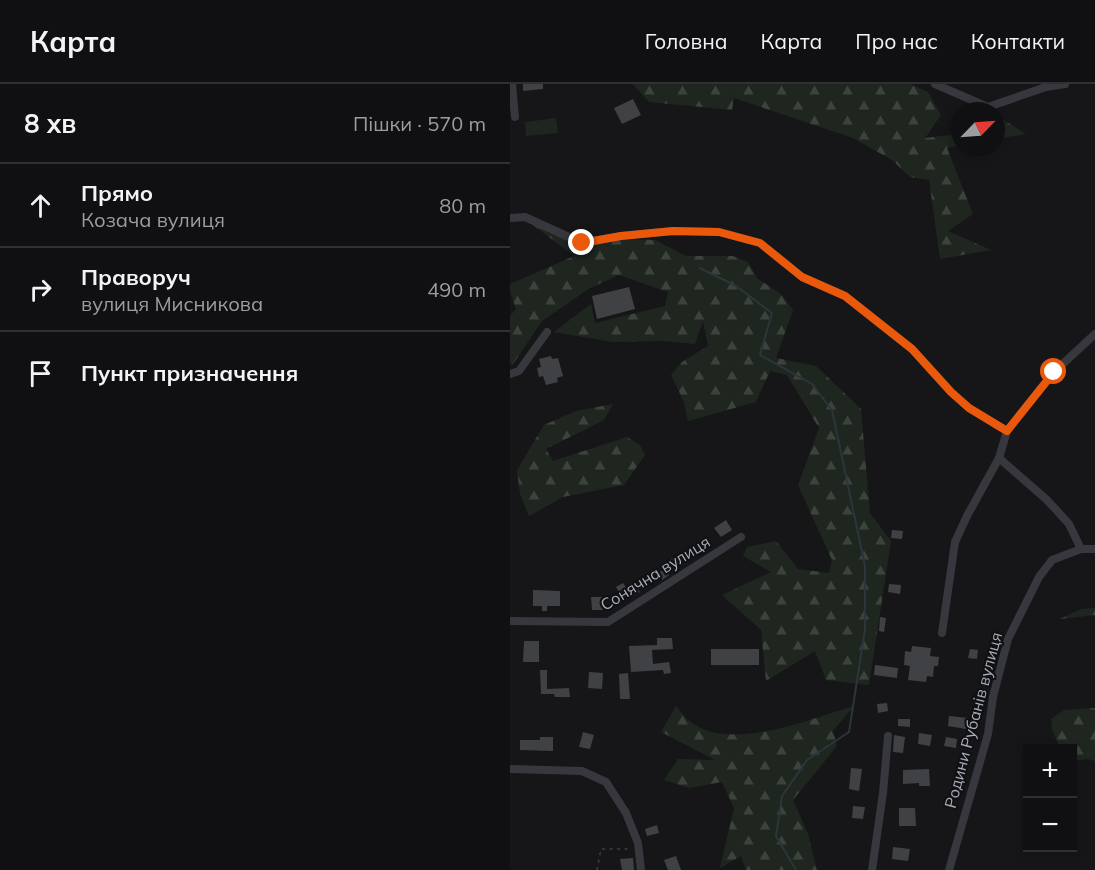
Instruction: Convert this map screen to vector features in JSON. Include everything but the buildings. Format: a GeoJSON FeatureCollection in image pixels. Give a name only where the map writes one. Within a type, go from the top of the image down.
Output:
{"type":"FeatureCollection","features":[{"type":"Feature","properties":{"kind":"street"},"geometry":{"type":"LineString","coordinates":[[512,84],[515,117]]}},
{"type":"Feature","properties":{"kind":"street"},"geometry":{"type":"LineString","coordinates":[[935,84],[988,107],[1046,87],[1065,84]]}},
{"type":"Feature","properties":{"kind":"street"},"geometry":{"type":"LineString","coordinates":[[510,218],[525,217],[582,243],[621,236],[673,231],[719,232],[760,243],[802,277],[845,296],[912,349],[951,392],[969,408],[1007,431]]}},
{"type":"Feature","properties":{"kind":"street"},"geometry":{"type":"LineString","coordinates":[[510,374],[519,371],[547,332]]}},
{"type":"Feature","properties":{"kind":"street"},"geometry":{"type":"LineString","coordinates":[[942,633],[955,542],[999,458],[1007,431],[1054,372],[1095,334]]}},
{"type":"Feature","properties":{"kind":"street"},"geometry":{"type":"LineString","coordinates":[[999,458],[1055,508],[1069,524],[1081,549]]}},
{"type":"Feature","properties":{"kind":"street","name":"Сонячна вулиця"},"geometry":{"type":"LineString","coordinates":[[510,621],[608,622],[741,537]]}},
{"type":"Feature","properties":{"kind":"street","name":"Родини Рубанів вулиця"},"geometry":{"type":"LineString","coordinates":[[949,870],[988,734],[993,697],[1008,639],[1039,577],[1052,560],[1081,549],[1095,549]]}},
{"type":"Feature","properties":{"kind":"street"},"geometry":{"type":"LineString","coordinates":[[872,870],[888,736]]}},
{"type":"Feature","properties":{"kind":"street"},"geometry":{"type":"LineString","coordinates":[[510,769],[582,771],[606,782],[626,813],[639,849],[641,870]]}},
{"type":"Feature","properties":{"kind":"path"},"geometry":{"type":"LineString","coordinates":[[597,870],[601,849],[639,849]]}},
{"type":"Feature","properties":{"kind":"green space"},"geometry":{"type":"Polygon","coordinates":[[[633,84],[910,84],[928,92],[941,115],[925,138],[951,135],[951,147],[947,148],[973,214],[948,231],[991,250],[940,259],[929,180],[910,177],[892,160],[853,138],[734,98],[732,110],[649,102],[633,84]]]}},
{"type":"Feature","properties":{"kind":"green space"},"geometry":{"type":"Polygon","coordinates":[[[556,118],[558,133],[526,136],[525,122],[556,118]]]}},
{"type":"Feature","properties":{"kind":"green space"},"geometry":{"type":"Polygon","coordinates":[[[1005,121],[1026,134],[1005,138],[1005,121]]]}},
{"type":"Feature","properties":{"kind":"green space"},"geometry":{"type":"Polygon","coordinates":[[[529,222],[588,244],[618,239],[655,240],[686,256],[733,256],[748,262],[758,279],[781,294],[793,310],[776,358],[816,366],[861,409],[870,513],[891,541],[869,685],[826,680],[815,651],[766,681],[761,630],[722,595],[771,572],[743,556],[747,547],[776,541],[798,569],[829,573],[832,560],[798,485],[819,428],[787,375],[770,371],[756,402],[688,421],[684,402],[671,375],[682,362],[708,346],[703,321],[695,344],[664,341],[613,342],[554,332],[591,304],[595,323],[665,306],[668,292],[619,275],[590,288],[542,321],[513,364],[510,365],[510,316],[516,309],[510,292],[510,284],[574,256],[529,222]]]}},
{"type":"Feature","properties":{"kind":"green space"},"geometry":{"type":"Polygon","coordinates":[[[613,404],[604,420],[546,449],[553,461],[627,437],[640,445],[645,455],[624,485],[563,497],[529,516],[520,494],[517,470],[544,425],[576,411],[613,404]]]}},
{"type":"Feature","properties":{"kind":"green space"},"geometry":{"type":"Polygon","coordinates":[[[1095,608],[1095,615],[1060,619],[1081,609],[1095,608]]]}},
{"type":"Feature","properties":{"kind":"green space"},"geometry":{"type":"Polygon","coordinates":[[[676,706],[692,723],[709,731],[750,734],[773,730],[854,706],[833,731],[837,746],[793,800],[808,834],[817,870],[746,870],[741,856],[720,868],[734,808],[722,782],[689,788],[664,780],[678,759],[715,760],[661,732],[676,706]]]}},
{"type":"Feature","properties":{"kind":"green space"},"geometry":{"type":"Polygon","coordinates":[[[1095,708],[1095,761],[1088,759],[1077,761],[1077,744],[1058,744],[1052,729],[1051,719],[1064,710],[1095,708]]]}},
{"type":"Feature","properties":{"kind":"waterway"},"geometry":{"type":"LineString","coordinates":[[700,268],[736,286],[772,313],[760,355],[812,384],[832,410],[865,566],[865,629],[849,732],[807,760],[782,796],[776,836],[796,870]]}},
{"type":"Feature","properties":{"kind":"route"},"geometry":{"type":"LineString","coordinates":[[582,243],[621,236],[673,231],[719,232],[760,243],[802,277],[845,296],[912,349],[951,392],[969,408],[1007,431],[1054,372]]}}]}
